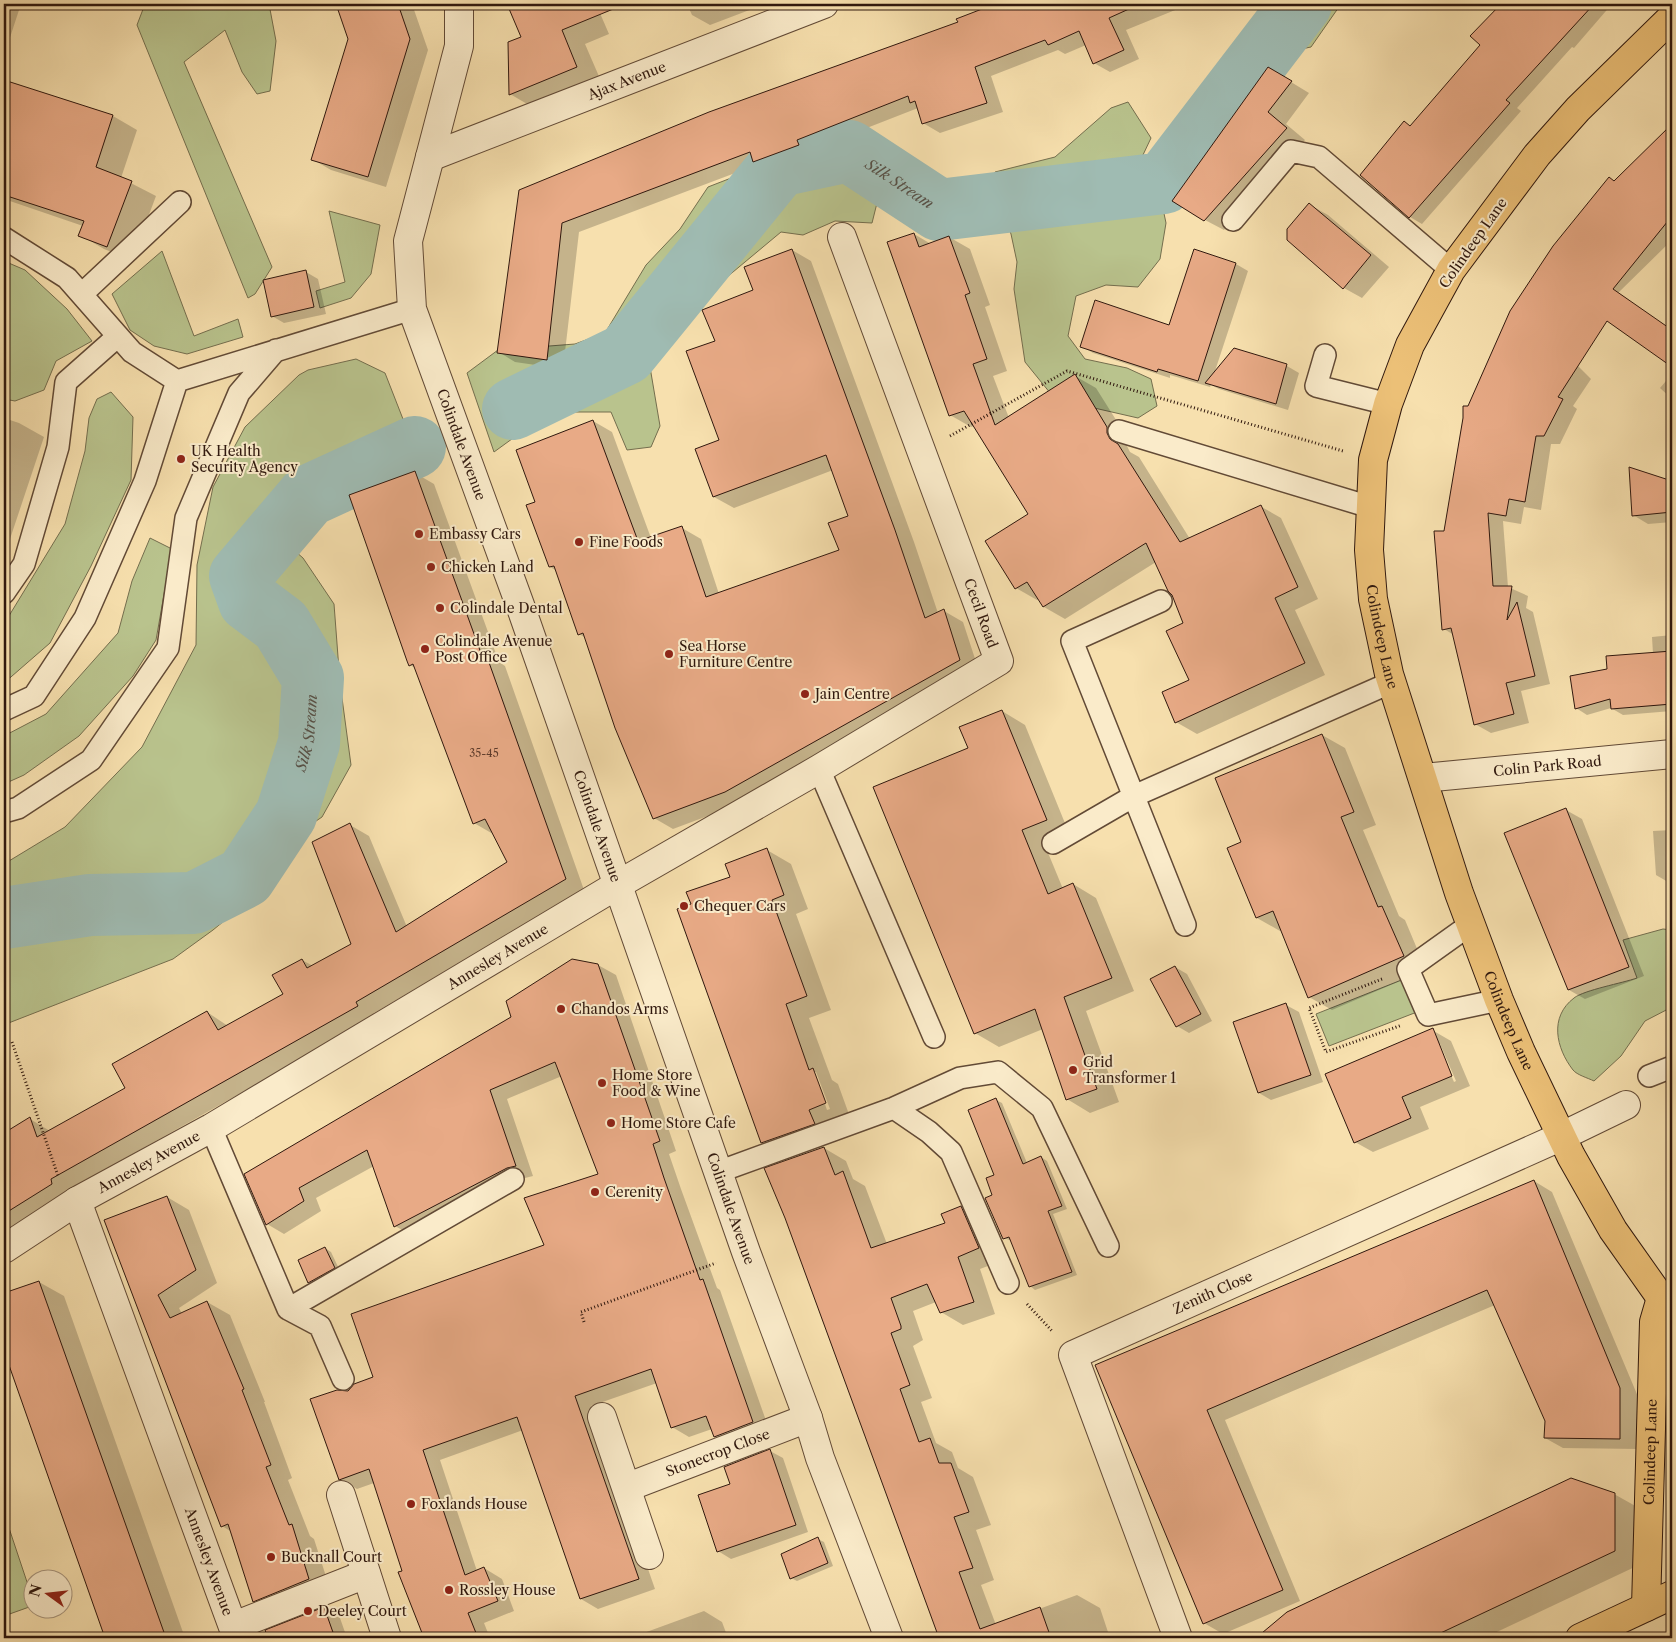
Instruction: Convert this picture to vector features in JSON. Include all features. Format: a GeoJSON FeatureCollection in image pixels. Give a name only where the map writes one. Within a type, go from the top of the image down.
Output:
{"type":"FeatureCollection","features":[{"type":"Feature","properties":{"kind":"main road","name":"Colindeep Lane"},"geometry":{"type":"LineString","coordinates":[[1646,1607],[1654,1322],[1667,1303],[1613,1230],[1560,1137],[1499,1000],[1471,924],[1392,682],[1373,599],[1369,550],[1373,460],[1388,404],[1410,345],[1451,270],[1537,155],[1578,109],[1672,17]]}},
{"type":"Feature","properties":{"kind":"main road"},"geometry":{"type":"LineString","coordinates":[[1580,1638],[1672,1595]]}},
{"type":"Feature","properties":{"kind":"street","name":"Colindale Avenue"},"geometry":{"type":"LineString","coordinates":[[459,4],[459,46],[408,240],[412,309],[619,884],[746,1252],[808,1418],[820,1458],[888,1638]]}},
{"type":"Feature","properties":{"kind":"street","name":"Ajax Avenue"},"geometry":{"type":"LineString","coordinates":[[430,157],[824,4]]}},
{"type":"Feature","properties":{"kind":"street","name":"Cecil Road"},"geometry":{"type":"LineString","coordinates":[[619,884],[819,769],[999,661],[842,237]]}},
{"type":"Feature","properties":{"kind":"street","name":"Colin Park Road"},"geometry":{"type":"LineString","coordinates":[[1422,778],[1672,754]]}},
{"type":"Feature","properties":{"kind":"street","name":"Annesley Avenue"},"geometry":{"type":"LineString","coordinates":[[236,1632],[77,1201],[211,1128],[619,884]]}},
{"type":"Feature","properties":{"kind":"street","name":"Zenith Close"},"geometry":{"type":"LineString","coordinates":[[1073,1355],[1560,1137],[1626,1105]]}},
{"type":"Feature","properties":{"kind":"street"},"geometry":{"type":"LineString","coordinates":[[4,1249],[77,1201]]}},
{"type":"Feature","properties":{"kind":"street"},"geometry":{"type":"LineString","coordinates":[[1073,1355],[1178,1638]]}},
{"type":"Feature","properties":{"kind":"street"},"geometry":{"type":"LineString","coordinates":[[602,1417],[650,1555]]}},
{"type":"Feature","properties":{"kind":"street","name":"Stonecrop Close"},"geometry":{"type":"LineString","coordinates":[[628,1488],[808,1418]]}},
{"type":"Feature","properties":{"kind":"street"},"geometry":{"type":"LineString","coordinates":[[340,1495],[388,1638]]}},
{"type":"Feature","properties":{"kind":"street"},"geometry":{"type":"LineString","coordinates":[[236,1632],[366,1574]]}},
{"type":"Feature","properties":{"kind":"lane"},"geometry":{"type":"LineString","coordinates":[[1233,220],[1291,151],[1319,157],[1451,270]]}},
{"type":"Feature","properties":{"kind":"lane"},"geometry":{"type":"LineString","coordinates":[[82,294],[180,202]]}},
{"type":"Feature","properties":{"kind":"lane"},"geometry":{"type":"LineString","coordinates":[[4,238],[67,278],[132,352],[178,381],[412,309]]}},
{"type":"Feature","properties":{"kind":"lane"},"geometry":{"type":"LineString","coordinates":[[4,593],[24,564],[58,447],[66,382],[118,336]]}},
{"type":"Feature","properties":{"kind":"lane"},"geometry":{"type":"LineString","coordinates":[[4,812],[18,808],[91,760],[168,648],[186,518],[239,393],[276,350]]}},
{"type":"Feature","properties":{"kind":"lane"},"geometry":{"type":"LineString","coordinates":[[1325,354],[1316,386],[1388,404]]}},
{"type":"Feature","properties":{"kind":"lane"},"geometry":{"type":"LineString","coordinates":[[4,710],[34,696],[85,618],[145,481],[178,381]]}},
{"type":"Feature","properties":{"kind":"lane"},"geometry":{"type":"LineString","coordinates":[[1119,431],[1370,507]]}},
{"type":"Feature","properties":{"kind":"lane"},"geometry":{"type":"LineString","coordinates":[[1161,601],[1072,641],[1185,925]]}},
{"type":"Feature","properties":{"kind":"lane"},"geometry":{"type":"LineString","coordinates":[[1053,843],[1134,796],[1392,682]]}},
{"type":"Feature","properties":{"kind":"lane"},"geometry":{"type":"LineString","coordinates":[[819,769],[934,1037]]}},
{"type":"Feature","properties":{"kind":"lane"},"geometry":{"type":"LineString","coordinates":[[1471,924],[1408,969],[1428,1015],[1499,1000]]}},
{"type":"Feature","properties":{"kind":"lane"},"geometry":{"type":"LineString","coordinates":[[1649,1076],[1672,1067]]}},
{"type":"Feature","properties":{"kind":"lane"},"geometry":{"type":"LineString","coordinates":[[718,1172],[894,1108],[960,1078],[998,1072],[1042,1108],[1108,1246]]}},
{"type":"Feature","properties":{"kind":"lane"},"geometry":{"type":"LineString","coordinates":[[894,1108],[929,1132],[950,1152],[1008,1283]]}},
{"type":"Feature","properties":{"kind":"lane"},"geometry":{"type":"LineString","coordinates":[[211,1128],[288,1310],[320,1326],[343,1379]]}},
{"type":"Feature","properties":{"kind":"lane"},"geometry":{"type":"LineString","coordinates":[[288,1310],[513,1179]]}},
{"type":"Feature","properties":{"kind":"path"},"geometry":{"type":"LineString","coordinates":[[1408,969],[1309,1008],[1326,1052],[1428,1015]]}},
{"type":"Feature","properties":{"kind":"path"},"geometry":{"type":"LineString","coordinates":[[12,1042],[58,1175],[77,1201]]}},
{"type":"Feature","properties":{"kind":"path"},"geometry":{"type":"LineString","coordinates":[[584,1322],[581,1312],[746,1252]]}},
{"type":"Feature","properties":{"kind":"path"},"geometry":{"type":"LineString","coordinates":[[1008,1283],[1073,1355]]}},
{"type":"Feature","properties":{"kind":"green space"},"geometry":{"type":"Polygon","coordinates":[[[145,4],[269,4],[276,41],[270,91],[257,94],[242,72],[225,30],[184,62],[272,267],[255,294],[248,298],[137,25],[145,4]]]}},
{"type":"Feature","properties":{"kind":"green space"},"geometry":{"type":"Polygon","coordinates":[[[1273,4],[1341,4],[1311,47],[1282,53],[1264,62],[1162,204],[1166,223],[1160,259],[1138,287],[1106,285],[1076,296],[1068,336],[1085,359],[1127,368],[1151,379],[1157,406],[1138,418],[1055,399],[1025,362],[1014,289],[1017,262],[1011,234],[994,191],[995,172],[1055,157],[1111,108],[1128,102],[1151,138],[1142,157],[1180,140],[1273,4]]]}},
{"type":"Feature","properties":{"kind":"green space"},"geometry":{"type":"Polygon","coordinates":[[[798,152],[861,177],[877,203],[872,223],[835,221],[803,235],[781,232],[691,307],[650,367],[660,426],[651,447],[627,450],[611,412],[575,412],[527,428],[494,452],[467,373],[498,350],[575,344],[605,333],[646,265],[680,229],[708,187],[798,152]]]}},
{"type":"Feature","properties":{"kind":"green space"},"geometry":{"type":"Polygon","coordinates":[[[329,211],[380,225],[371,274],[351,298],[320,308],[316,291],[345,282],[329,211]]]}},
{"type":"Feature","properties":{"kind":"green space"},"geometry":{"type":"Polygon","coordinates":[[[162,251],[194,336],[238,319],[243,337],[187,354],[154,346],[130,330],[112,294],[162,251]]]}},
{"type":"Feature","properties":{"kind":"green space"},"geometry":{"type":"Polygon","coordinates":[[[4,261],[25,270],[67,309],[92,341],[56,361],[44,390],[15,401],[4,399],[4,261]]]}},
{"type":"Feature","properties":{"kind":"green space"},"geometry":{"type":"Polygon","coordinates":[[[356,359],[385,373],[410,437],[335,468],[290,492],[266,526],[303,558],[334,604],[340,683],[351,765],[322,817],[254,863],[257,894],[213,930],[173,959],[6,1024],[4,1028],[4,864],[65,827],[142,747],[196,645],[197,565],[213,487],[245,427],[299,375],[308,370],[356,359]]]}},
{"type":"Feature","properties":{"kind":"green space"},"geometry":{"type":"Polygon","coordinates":[[[111,392],[133,417],[131,480],[91,566],[50,643],[4,683],[4,624],[65,524],[85,451],[89,418],[97,399],[111,392]]]}},
{"type":"Feature","properties":{"kind":"green space"},"geometry":{"type":"Polygon","coordinates":[[[150,538],[172,549],[156,640],[133,676],[79,736],[24,775],[4,784],[4,736],[46,714],[118,633],[132,581],[150,538]]]}},
{"type":"Feature","properties":{"kind":"green space"},"geometry":{"type":"Polygon","coordinates":[[[1663,929],[1672,930],[1672,1007],[1645,1021],[1621,1056],[1594,1081],[1577,1073],[1567,1061],[1559,1043],[1558,1023],[1561,1014],[1566,1006],[1579,995],[1637,978],[1623,940],[1663,929]]]}},
{"type":"Feature","properties":{"kind":"green space"},"geometry":{"type":"Polygon","coordinates":[[[1404,979],[1417,1012],[1329,1046],[1316,1014],[1404,979]]]}},
{"type":"Feature","properties":{"kind":"green space"},"geometry":{"type":"Polygon","coordinates":[[[4,1513],[23,1570],[22,1610],[4,1616],[4,1513]]]}},
{"type":"Feature","properties":{"kind":"building"},"geometry":{"type":"Polygon","coordinates":[[[336,4],[398,4],[410,39],[368,177],[311,160],[348,39],[336,4]]]}},
{"type":"Feature","properties":{"kind":"building"},"geometry":{"type":"Polygon","coordinates":[[[507,4],[623,5],[562,30],[577,67],[509,95],[508,42],[521,37],[507,4]]]}},
{"type":"Feature","properties":{"kind":"building"},"geometry":{"type":"Polygon","coordinates":[[[995,4],[1140,4],[1109,18],[1124,50],[1093,64],[1079,31],[1048,45],[1045,40],[975,67],[987,103],[922,124],[915,101],[910,103],[908,96],[797,140],[799,145],[753,162],[750,152],[562,223],[547,360],[497,353],[519,190],[709,112],[958,22],[956,19],[995,4]]]}},
{"type":"Feature","properties":{"kind":"building"},"geometry":{"type":"Polygon","coordinates":[[[1501,4],[1594,4],[1506,100],[1510,103],[1409,218],[1360,175],[1404,121],[1410,126],[1480,45],[1470,36],[1501,4]]]}},
{"type":"Feature","properties":{"kind":"building"},"geometry":{"type":"Polygon","coordinates":[[[1268,67],[1292,81],[1268,112],[1287,128],[1204,221],[1172,201],[1268,67]]]}},
{"type":"Feature","properties":{"kind":"building"},"geometry":{"type":"Polygon","coordinates":[[[4,80],[113,115],[96,167],[132,181],[107,247],[78,236],[84,221],[4,195],[4,80]]]}},
{"type":"Feature","properties":{"kind":"building"},"geometry":{"type":"Polygon","coordinates":[[[1672,124],[1672,216],[1613,289],[1672,330],[1672,367],[1607,321],[1558,397],[1563,399],[1544,436],[1536,436],[1525,502],[1509,499],[1506,516],[1488,513],[1493,586],[1512,586],[1507,620],[1517,602],[1535,676],[1506,683],[1514,714],[1474,725],[1451,628],[1442,630],[1434,531],[1444,531],[1463,418],[1463,406],[1468,406],[1510,311],[1553,246],[1609,177],[1614,181],[1672,124]]]}},
{"type":"Feature","properties":{"kind":"building"},"geometry":{"type":"Polygon","coordinates":[[[1309,203],[1371,255],[1343,289],[1287,240],[1287,229],[1309,203]]]}},
{"type":"Feature","properties":{"kind":"building"},"geometry":{"type":"Polygon","coordinates":[[[914,233],[919,247],[949,236],[970,293],[965,295],[987,359],[973,364],[995,425],[1075,374],[1107,427],[1110,439],[1118,444],[1180,542],[1261,505],[1298,587],[1275,598],[1305,663],[1175,723],[1162,692],[1189,680],[1166,631],[1183,623],[1172,595],[1168,591],[1146,543],[1043,607],[1027,582],[1015,589],[985,541],[1028,514],[964,411],[949,416],[887,242],[914,233]]]}},
{"type":"Feature","properties":{"kind":"building"},"geometry":{"type":"Polygon","coordinates":[[[792,249],[895,530],[925,618],[944,609],[960,660],[725,792],[653,819],[615,728],[583,633],[578,635],[554,566],[549,567],[526,505],[535,502],[516,450],[593,420],[638,541],[682,526],[706,597],[839,550],[828,523],[848,516],[826,455],[713,497],[695,449],[719,440],[686,351],[715,341],[702,310],[753,290],[744,267],[792,249]]]}},
{"type":"Feature","properties":{"kind":"building"},"geometry":{"type":"Polygon","coordinates":[[[1194,249],[1236,263],[1198,381],[1158,369],[1157,372],[1080,347],[1095,300],[1169,325],[1194,249]]]}},
{"type":"Feature","properties":{"kind":"building"},"geometry":{"type":"Polygon","coordinates":[[[306,270],[314,307],[271,317],[263,280],[306,270]]]}},
{"type":"Feature","properties":{"kind":"building"},"geometry":{"type":"Polygon","coordinates":[[[1234,348],[1287,364],[1276,404],[1205,383],[1234,348]]]}},
{"type":"Feature","properties":{"kind":"building"},"geometry":{"type":"Polygon","coordinates":[[[1629,467],[1672,481],[1672,512],[1632,516],[1629,467]]]}},
{"type":"Feature","properties":{"kind":"building"},"geometry":{"type":"Polygon","coordinates":[[[415,471],[482,656],[486,654],[566,879],[356,1002],[358,1006],[51,1179],[52,1184],[4,1214],[4,1133],[30,1117],[37,1137],[125,1088],[112,1064],[207,1011],[218,1030],[283,994],[272,975],[302,959],[307,968],[351,944],[312,842],[350,823],[396,932],[507,862],[485,819],[473,824],[413,664],[409,666],[407,661],[349,495],[415,471]]]}},
{"type":"Feature","properties":{"kind":"building"},"geometry":{"type":"Polygon","coordinates":[[[1672,651],[1672,704],[1611,709],[1610,699],[1575,709],[1570,676],[1607,669],[1606,656],[1672,651]]]}},
{"type":"Feature","properties":{"kind":"building"},"geometry":{"type":"Polygon","coordinates":[[[1002,710],[1047,820],[1022,830],[1048,894],[1073,883],[1112,978],[1064,997],[1097,1089],[1066,1100],[1035,1009],[974,1034],[873,787],[968,748],[959,727],[1002,710]]]}},
{"type":"Feature","properties":{"kind":"building"},"geometry":{"type":"Polygon","coordinates":[[[1322,734],[1354,812],[1341,817],[1378,907],[1382,906],[1404,956],[1308,998],[1273,911],[1256,918],[1227,848],[1241,842],[1215,778],[1322,734]]]}},
{"type":"Feature","properties":{"kind":"building"},"geometry":{"type":"Polygon","coordinates":[[[1566,808],[1629,967],[1568,990],[1504,833],[1566,808]]]}},
{"type":"Feature","properties":{"kind":"building"},"geometry":{"type":"Polygon","coordinates":[[[767,848],[784,895],[772,900],[807,996],[786,1004],[809,1070],[813,1068],[826,1103],[809,1110],[815,1124],[761,1143],[677,909],[691,904],[686,892],[730,877],[725,864],[767,848]]]}},
{"type":"Feature","properties":{"kind":"building"},"geometry":{"type":"Polygon","coordinates":[[[572,959],[598,964],[660,1141],[653,1144],[664,1178],[700,1280],[703,1279],[753,1422],[714,1437],[706,1416],[671,1428],[651,1369],[575,1396],[639,1579],[580,1599],[517,1417],[423,1450],[465,1575],[484,1567],[498,1601],[468,1613],[478,1638],[424,1638],[398,1572],[402,1571],[369,1469],[339,1480],[310,1399],[337,1390],[348,1391],[354,1384],[373,1377],[351,1314],[544,1245],[524,1198],[598,1174],[555,1062],[490,1090],[516,1166],[507,1168],[394,1227],[367,1150],[299,1188],[304,1201],[266,1225],[244,1174],[511,1017],[506,1001],[572,959]]]}},
{"type":"Feature","properties":{"kind":"building"},"geometry":{"type":"Polygon","coordinates":[[[1175,966],[1201,1014],[1176,1027],[1150,979],[1175,966]]]}},
{"type":"Feature","properties":{"kind":"building"},"geometry":{"type":"Polygon","coordinates":[[[1286,1003],[1311,1075],[1258,1093],[1233,1022],[1286,1003]]]}},
{"type":"Feature","properties":{"kind":"building"},"geometry":{"type":"Polygon","coordinates":[[[1433,1028],[1452,1076],[1402,1097],[1411,1118],[1354,1143],[1325,1074],[1433,1028]]]}},
{"type":"Feature","properties":{"kind":"building"},"geometry":{"type":"Polygon","coordinates":[[[996,1098],[1023,1164],[1041,1156],[1062,1206],[1048,1211],[1072,1272],[1029,1287],[1009,1237],[1003,1239],[985,1198],[992,1195],[986,1178],[994,1175],[968,1110],[996,1098]]]}},
{"type":"Feature","properties":{"kind":"building"},"geometry":{"type":"Polygon","coordinates":[[[824,1147],[835,1175],[843,1171],[871,1248],[945,1223],[941,1214],[961,1206],[979,1248],[958,1257],[974,1302],[940,1313],[927,1284],[891,1298],[901,1329],[891,1333],[910,1385],[900,1389],[919,1442],[930,1438],[939,1463],[951,1463],[969,1512],[954,1517],[973,1568],[959,1572],[980,1629],[1040,1607],[1051,1638],[939,1638],[785,1218],[764,1168],[824,1147]]]}},
{"type":"Feature","properties":{"kind":"building"},"geometry":{"type":"Polygon","coordinates":[[[1534,1180],[1620,1388],[1620,1439],[1544,1438],[1545,1421],[1487,1290],[1207,1410],[1283,1590],[1203,1624],[1095,1365],[1534,1180]]]}},
{"type":"Feature","properties":{"kind":"building"},"geometry":{"type":"Polygon","coordinates":[[[167,1196],[196,1270],[158,1295],[170,1318],[207,1301],[244,1389],[242,1390],[271,1465],[266,1467],[289,1525],[292,1524],[309,1579],[253,1602],[228,1524],[221,1527],[104,1220],[167,1196]]]}},
{"type":"Feature","properties":{"kind":"building"},"geometry":{"type":"Polygon","coordinates":[[[325,1247],[335,1268],[308,1283],[298,1260],[325,1247]]]}},
{"type":"Feature","properties":{"kind":"building"},"geometry":{"type":"Polygon","coordinates":[[[39,1281],[166,1638],[105,1638],[4,1351],[4,1293],[39,1281]]]}},
{"type":"Feature","properties":{"kind":"building"},"geometry":{"type":"Polygon","coordinates":[[[770,1449],[796,1525],[717,1552],[698,1495],[730,1484],[724,1467],[770,1449]]]}},
{"type":"Feature","properties":{"kind":"building"},"geometry":{"type":"Polygon","coordinates":[[[1571,1478],[1615,1493],[1615,1551],[1430,1638],[1256,1638],[1287,1612],[1571,1478]]]}},
{"type":"Feature","properties":{"kind":"building"},"geometry":{"type":"Polygon","coordinates":[[[818,1537],[828,1563],[790,1579],[781,1554],[818,1537]]]}},
{"type":"Feature","properties":{"kind":"building","name":"Deeley Court"},"geometry":{"type":"Polygon","coordinates":[[[324,1607],[335,1638],[268,1638],[265,1630],[324,1607]]]}},
{"type":"Feature","properties":{"kind":"waterway","name":"Silk Stream"},"geometry":{"type":"LineString","coordinates":[[513,409],[626,354],[779,166],[849,151],[939,210],[1164,183],[1301,4]]}},
{"type":"Feature","properties":{"kind":"waterway","name":"Silk Stream"},"geometry":{"type":"LineString","coordinates":[[4,918],[90,905],[194,903],[245,877],[286,815],[309,743],[313,678],[281,625],[249,601],[240,576],[308,496],[415,447]]}},
{"type":"Feature","properties":{"kind":"place","name":"UK Health Security Agency"},"geometry":{"type":"Point","coordinates":[181,459]}},
{"type":"Feature","properties":{"kind":"place","name":"Embassy Cars"},"geometry":{"type":"Point","coordinates":[419,534]}},
{"type":"Feature","properties":{"kind":"place","name":"Fine Foods"},"geometry":{"type":"Point","coordinates":[579,542]}},
{"type":"Feature","properties":{"kind":"place","name":"Chicken Land"},"geometry":{"type":"Point","coordinates":[431,567]}},
{"type":"Feature","properties":{"kind":"place","name":"Colindale Dental"},"geometry":{"type":"Point","coordinates":[440,608]}},
{"type":"Feature","properties":{"kind":"place","name":"Colindale Avenue Post Office"},"geometry":{"type":"Point","coordinates":[425,649]}},
{"type":"Feature","properties":{"kind":"place","name":"Sea Horse Furniture Centre"},"geometry":{"type":"Point","coordinates":[669,654]}},
{"type":"Feature","properties":{"kind":"place","name":"Jain Centre"},"geometry":{"type":"Point","coordinates":[805,694]}},
{"type":"Feature","properties":{"kind":"place","name":"Chequer Cars"},"geometry":{"type":"Point","coordinates":[684,906]}},
{"type":"Feature","properties":{"kind":"place","name":"Chandos Arms"},"geometry":{"type":"Point","coordinates":[561,1009]}},
{"type":"Feature","properties":{"kind":"place","name":"Grid Transformer 1"},"geometry":{"type":"Point","coordinates":[1073,1070]}},
{"type":"Feature","properties":{"kind":"place","name":"Home Store Food & Wine"},"geometry":{"type":"Point","coordinates":[602,1083]}},
{"type":"Feature","properties":{"kind":"place","name":"Home Store Cafe"},"geometry":{"type":"Point","coordinates":[611,1123]}},
{"type":"Feature","properties":{"kind":"place","name":"Cerenity"},"geometry":{"type":"Point","coordinates":[595,1192]}},
{"type":"Feature","properties":{"kind":"place","name":"Foxlands House"},"geometry":{"type":"Point","coordinates":[411,1504]}},
{"type":"Feature","properties":{"kind":"place","name":"Bucknall Court"},"geometry":{"type":"Point","coordinates":[271,1557]}},
{"type":"Feature","properties":{"kind":"place","name":"Rossley House"},"geometry":{"type":"Point","coordinates":[449,1590]}},
{"type":"Feature","properties":{"kind":"place","name":"Deeley Court"},"geometry":{"type":"Point","coordinates":[308,1611]}}]}
